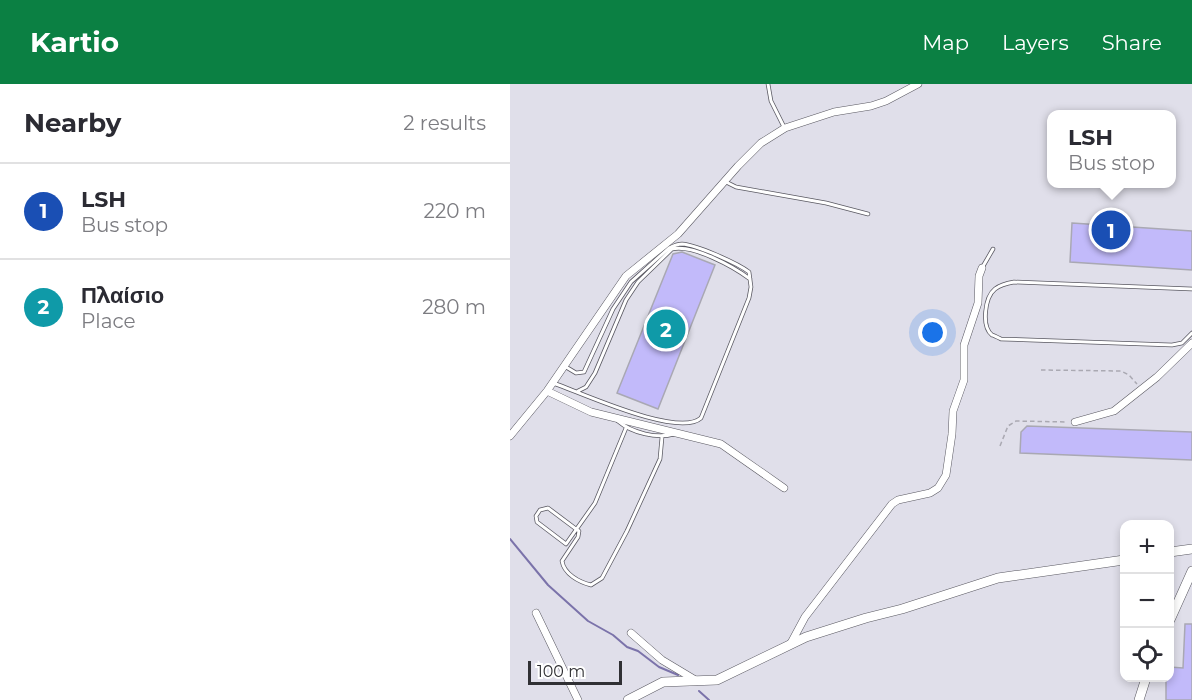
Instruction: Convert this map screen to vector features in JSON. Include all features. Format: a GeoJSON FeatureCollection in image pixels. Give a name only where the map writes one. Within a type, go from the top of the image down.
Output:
{"type":"FeatureCollection","features":[{"type":"Feature","properties":{"kind":"street"},"geometry":{"type":"LineString","coordinates":[[510,436],[553,383],[626,276],[678,234],[761,143],[785,128],[834,111],[878,103],[918,84]]}},
{"type":"Feature","properties":{"kind":"street"},"geometry":{"type":"LineString","coordinates":[[791,643],[805,617],[892,504],[898,500],[930,493],[943,481],[948,467],[952,411],[964,380],[964,345],[978,303],[982,268]]}},
{"type":"Feature","properties":{"kind":"street"},"geometry":{"type":"LineString","coordinates":[[1075,422],[1114,411],[1142,389],[1192,343]]}},
{"type":"Feature","properties":{"kind":"street"},"geometry":{"type":"LineString","coordinates":[[547,391],[591,412],[721,444],[784,488]]}},
{"type":"Feature","properties":{"kind":"street"},"geometry":{"type":"LineString","coordinates":[[1174,551],[1192,549]]}},
{"type":"Feature","properties":{"kind":"street"},"geometry":{"type":"LineString","coordinates":[[628,700],[663,682],[717,680],[791,643],[998,578],[1120,561]]}},
{"type":"Feature","properties":{"kind":"street"},"geometry":{"type":"LineString","coordinates":[[1174,611],[1192,571]]}},
{"type":"Feature","properties":{"kind":"street"},"geometry":{"type":"LineString","coordinates":[[536,613],[578,700]]}},
{"type":"Feature","properties":{"kind":"street"},"geometry":{"type":"LineString","coordinates":[[631,633],[662,660],[697,681]]}},
{"type":"Feature","properties":{"kind":"street"},"geometry":{"type":"LineString","coordinates":[[1139,700],[1145,682]]}},
{"type":"Feature","properties":{"kind":"lane"},"geometry":{"type":"LineString","coordinates":[[768,84],[771,100],[785,128]]}},
{"type":"Feature","properties":{"kind":"lane"},"geometry":{"type":"LineString","coordinates":[[724,181],[736,187],[825,203],[868,214]]}},
{"type":"Feature","properties":{"kind":"lane"},"geometry":{"type":"LineString","coordinates":[[553,383],[662,422],[688,424],[696,422],[701,418],[749,298],[751,287],[749,272],[743,267],[690,245],[676,245],[669,248],[632,282],[613,309],[584,372],[576,373],[564,367]]}},
{"type":"Feature","properties":{"kind":"lane"},"geometry":{"type":"LineString","coordinates":[[576,391],[586,387],[595,373],[626,300],[638,282],[672,249],[684,248],[732,266],[750,279]]}},
{"type":"Feature","properties":{"kind":"lane"},"geometry":{"type":"LineString","coordinates":[[982,268],[993,249]]}},
{"type":"Feature","properties":{"kind":"lane"},"geometry":{"type":"LineString","coordinates":[[1192,289],[1014,282],[996,288],[992,293],[985,317],[992,335],[1001,339],[1172,345],[1182,343],[1192,333]]}},
{"type":"Feature","properties":{"kind":"lane"},"geometry":{"type":"LineString","coordinates":[[615,418],[626,428],[662,437],[679,433]]}},
{"type":"Feature","properties":{"kind":"lane"},"geometry":{"type":"LineString","coordinates":[[626,428],[595,502],[576,529],[566,544],[537,522],[537,514],[543,508],[548,508],[576,529],[579,531],[578,537],[563,558],[563,567],[581,582],[591,585],[602,578],[627,531],[660,459],[662,437]]}},
{"type":"Feature","properties":{"kind":"path"},"geometry":{"type":"LineString","coordinates":[[1041,370],[1121,371],[1129,375],[1142,389]]}},
{"type":"Feature","properties":{"kind":"path"},"geometry":{"type":"LineString","coordinates":[[1000,446],[1008,426],[1016,421],[1075,422]]}},
{"type":"Feature","properties":{"kind":"building"},"geometry":{"type":"Polygon","coordinates":[[[1072,223],[1192,231],[1192,270],[1070,262],[1072,223]]]}},
{"type":"Feature","properties":{"kind":"building"},"geometry":{"type":"Polygon","coordinates":[[[682,252],[715,265],[658,409],[617,393],[673,254],[682,252]]]}},
{"type":"Feature","properties":{"kind":"building"},"geometry":{"type":"Polygon","coordinates":[[[1027,426],[1192,432],[1192,460],[1020,453],[1021,432],[1027,426]]]}},
{"type":"Feature","properties":{"kind":"building"},"geometry":{"type":"Polygon","coordinates":[[[1185,624],[1192,624],[1192,700],[1166,700],[1166,682],[1174,682],[1174,667],[1183,668],[1185,624]]]}},
{"type":"Feature","properties":{"kind":"waterway"},"geometry":{"type":"LineString","coordinates":[[510,539],[548,585],[588,621],[613,635],[627,647],[638,651],[659,667],[678,675]]}},
{"type":"Feature","properties":{"kind":"waterway"},"geometry":{"type":"LineString","coordinates":[[699,691],[709,700]]}},
{"type":"Feature","properties":{"kind":"place","name":"LSH"},"geometry":{"type":"Point","coordinates":[1111,230]}},
{"type":"Feature","properties":{"kind":"place","name":"Πλαίσιο"},"geometry":{"type":"Point","coordinates":[666,329]}}]}
